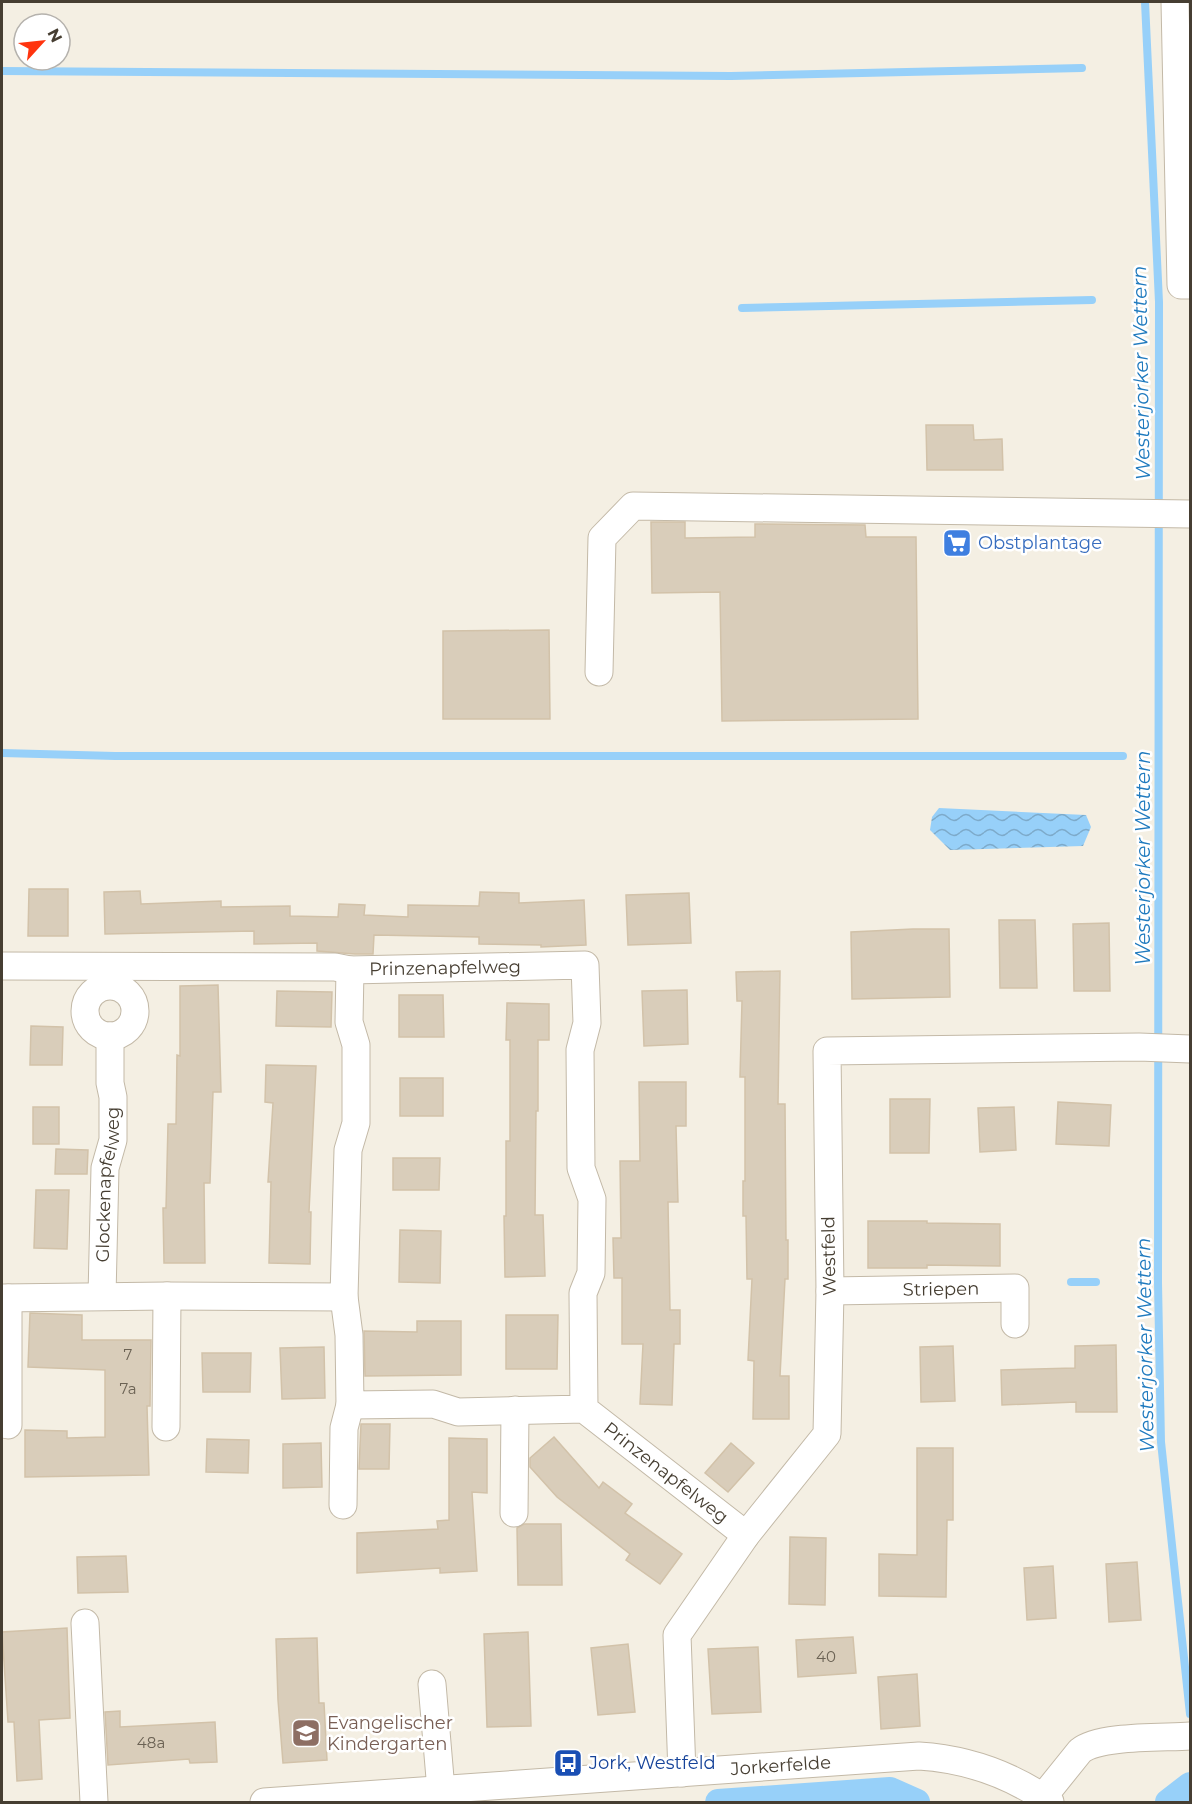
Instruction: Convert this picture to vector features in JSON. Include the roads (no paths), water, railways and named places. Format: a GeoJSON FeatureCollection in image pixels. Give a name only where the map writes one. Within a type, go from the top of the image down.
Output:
{"type":"FeatureCollection","features":[{"type":"Feature","properties":{"kind":"street"},"geometry":{"type":"LineString","coordinates":[[1175,2],[1183,32],[1186,285]]}},
{"type":"Feature","properties":{"kind":"street"},"geometry":{"type":"LineString","coordinates":[[599,672],[602,538],[633,506],[1124,511],[1186,514]]}},
{"type":"Feature","properties":{"kind":"street","name":"Prinzenapfelweg"},"geometry":{"type":"LineString","coordinates":[[343,1505],[344,1428],[350,1405],[349,1335],[344,1297],[348,1150],[356,1123],[356,1045],[349,1022],[350,970],[585,965],[587,1023],[579,1050],[581,1168],[592,1199],[591,1273],[583,1293],[584,1409],[746,1535]]}},
{"type":"Feature","properties":{"kind":"street"},"geometry":{"type":"LineString","coordinates":[[2,966],[110,976],[335,967],[350,970]]}},
{"type":"Feature","properties":{"kind":"street"},"geometry":{"type":"LineString","coordinates":[[110,976],[132,998],[135,1015],[127,1030],[111,1036],[101,1035],[92,1029],[85,1011],[92,993],[101,987],[110,976]]}},
{"type":"Feature","properties":{"kind":"street","name":"Glockenapfelweg"},"geometry":{"type":"LineString","coordinates":[[102,1296],[105,1168],[113,1140],[113,1097],[110,1083],[111,1036]]}},
{"type":"Feature","properties":{"kind":"street","name":"Westfeld"},"geometry":{"type":"LineString","coordinates":[[682,1773],[676,1635],[746,1535],[827,1434],[830,1291],[827,1052],[1139,1047],[1184,1049]]}},
{"type":"Feature","properties":{"kind":"street","name":"Striepen"},"geometry":{"type":"LineString","coordinates":[[830,1291],[1015,1288],[1015,1324]]}},
{"type":"Feature","properties":{"kind":"street"},"geometry":{"type":"LineString","coordinates":[[166,1427],[167,1296]]}},
{"type":"Feature","properties":{"kind":"street"},"geometry":{"type":"LineString","coordinates":[[8,1425],[5,1298],[344,1297]]}},
{"type":"Feature","properties":{"kind":"street"},"geometry":{"type":"LineString","coordinates":[[350,1405],[434,1404],[458,1412],[584,1409]]}},
{"type":"Feature","properties":{"kind":"street"},"geometry":{"type":"LineString","coordinates":[[514,1513],[515,1410]]}},
{"type":"Feature","properties":{"kind":"street"},"geometry":{"type":"LineString","coordinates":[[85,1623],[94,1803]]}},
{"type":"Feature","properties":{"kind":"street"},"geometry":{"type":"LineString","coordinates":[[432,1684],[441,1790]]}},
{"type":"Feature","properties":{"kind":"street","name":"Jorkerfelde"},"geometry":{"type":"LineString","coordinates":[[264,1803],[889,1757],[929,1756],[985,1767],[1020,1783],[1046,1800],[1080,1751],[1086,1746],[1107,1741],[1191,1736]]}},
{"type":"Feature","properties":{"kind":"water"},"geometry":{"type":"Polygon","coordinates":[[[939,808],[1086,815],[1091,827],[1083,846],[950,850],[930,830],[932,817],[939,808]]]}},
{"type":"Feature","properties":{"kind":"waterway","name":"Westerjorker Wettern"},"geometry":{"type":"LineString","coordinates":[[1145,2],[1159,302],[1158,1283],[1161,1442],[1190,1714]]}},
{"type":"Feature","properties":{"kind":"waterway"},"geometry":{"type":"LineString","coordinates":[[2,71],[731,76],[1082,68]]}},
{"type":"Feature","properties":{"kind":"waterway"},"geometry":{"type":"LineString","coordinates":[[742,308],[1092,300]]}},
{"type":"Feature","properties":{"kind":"waterway"},"geometry":{"type":"LineString","coordinates":[[2,753],[115,756],[1123,756]]}},
{"type":"Feature","properties":{"kind":"waterway"},"geometry":{"type":"LineString","coordinates":[[1071,1282],[1096,1282]]}},
{"type":"Feature","properties":{"kind":"waterway"},"geometry":{"type":"LineString","coordinates":[[1168,1802],[1190,1785]]}},
{"type":"Feature","properties":{"kind":"waterway"},"geometry":{"type":"LineString","coordinates":[[718,1802],[890,1790],[917,1802]]}},
{"type":"Feature","properties":{"kind":"place","name":"Obstplantage"},"geometry":{"type":"Point","coordinates":[957,543]}},
{"type":"Feature","properties":{"kind":"place","name":"Evangelischer Kindergarten"},"geometry":{"type":"Point","coordinates":[306,1733]}},
{"type":"Feature","properties":{"kind":"place","name":"Jork, Westfeld"},"geometry":{"type":"Point","coordinates":[568,1763]}}]}
